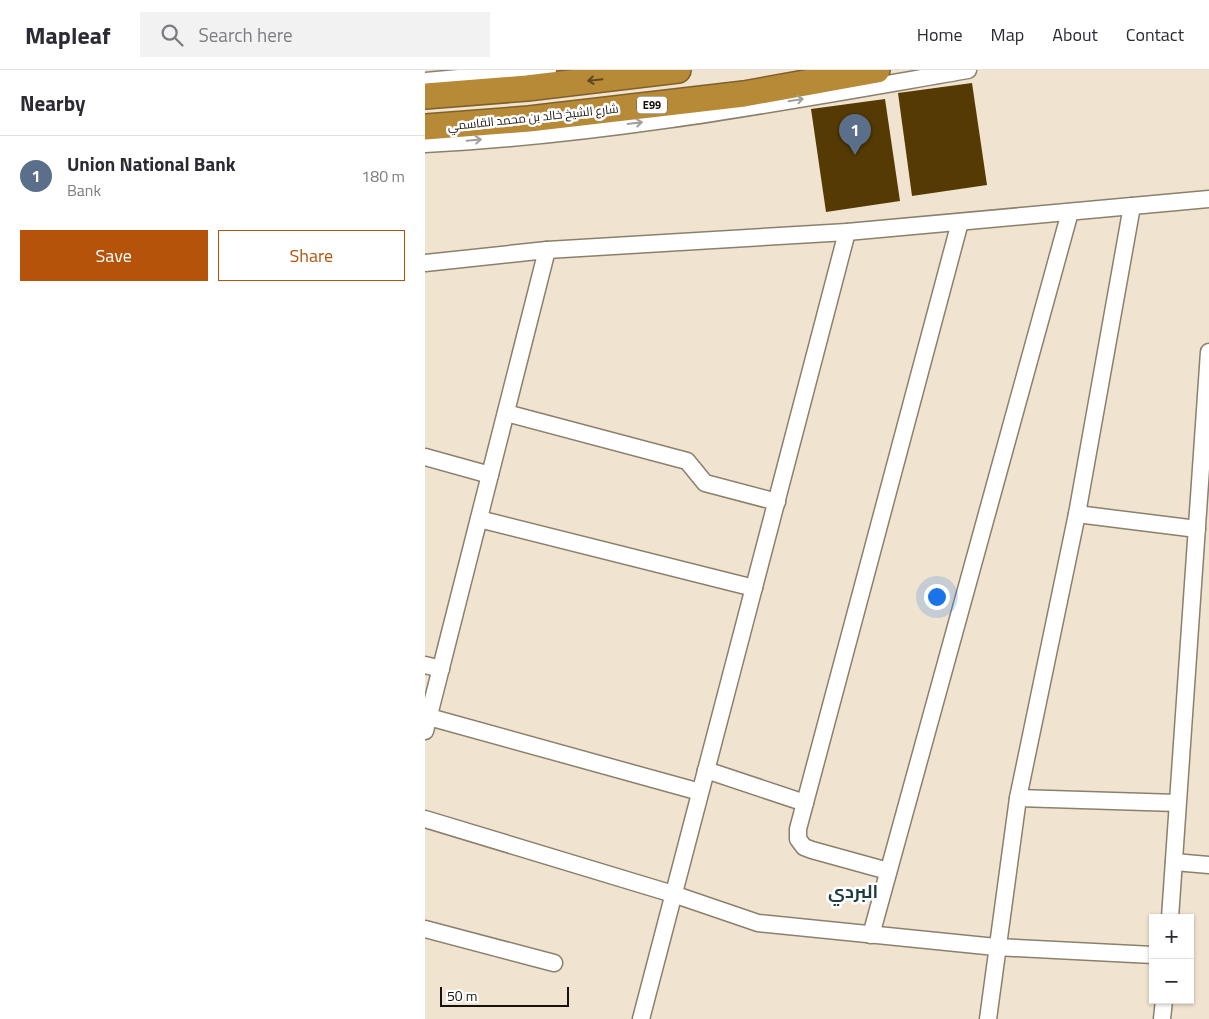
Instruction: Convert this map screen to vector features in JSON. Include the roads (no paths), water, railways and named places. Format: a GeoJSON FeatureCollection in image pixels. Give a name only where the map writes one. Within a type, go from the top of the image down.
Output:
{"type":"FeatureCollection","features":[{"type":"Feature","properties":{"kind":"highway"},"geometry":{"type":"LineString","coordinates":[[425,96],[527,88],[678,70]]}},
{"type":"Feature","properties":{"kind":"highway","name":"شارع الشيخ خالد بن محمد القاسمي"},"geometry":{"type":"LineString","coordinates":[[425,127],[530,127],[744,94],[877,70]]}},
{"type":"Feature","properties":{"kind":"street"},"geometry":{"type":"LineString","coordinates":[[425,81],[548,70]]}},
{"type":"Feature","properties":{"kind":"street"},"geometry":{"type":"LineString","coordinates":[[425,144],[530,127],[773,104],[968,70]]}},
{"type":"Feature","properties":{"kind":"street"},"geometry":{"type":"LineString","coordinates":[[425,263],[547,250],[847,232],[1209,199]]}},
{"type":"Feature","properties":{"kind":"street"},"geometry":{"type":"LineString","coordinates":[[988,1019],[996,947],[1018,798],[1077,514],[1132,206]]}},
{"type":"Feature","properties":{"kind":"street"},"geometry":{"type":"LineString","coordinates":[[871,935],[1070,212]]}},
{"type":"Feature","properties":{"kind":"street"},"geometry":{"type":"LineString","coordinates":[[888,871],[804,847],[798,839],[798,830],[960,222]]}},
{"type":"Feature","properties":{"kind":"street"},"geometry":{"type":"LineString","coordinates":[[641,1019],[847,232]]}},
{"type":"Feature","properties":{"kind":"street"},"geometry":{"type":"LineString","coordinates":[[547,250],[479,519],[433,667],[427,724],[700,792]]}},
{"type":"Feature","properties":{"kind":"street"},"geometry":{"type":"LineString","coordinates":[[1170,914],[1197,529],[1206,446],[1209,352]]}},
{"type":"Feature","properties":{"kind":"street"},"geometry":{"type":"LineString","coordinates":[[505,413],[687,461],[705,484],[777,502]]}},
{"type":"Feature","properties":{"kind":"street"},"geometry":{"type":"LineString","coordinates":[[425,457],[490,475]]}},
{"type":"Feature","properties":{"kind":"street"},"geometry":{"type":"LineString","coordinates":[[1077,514],[1197,529]]}},
{"type":"Feature","properties":{"kind":"street"},"geometry":{"type":"LineString","coordinates":[[479,519],[754,588]]}},
{"type":"Feature","properties":{"kind":"street"},"geometry":{"type":"LineString","coordinates":[[706,770],[805,803]]}},
{"type":"Feature","properties":{"kind":"street"},"geometry":{"type":"LineString","coordinates":[[1018,798],[1177,804]]}},
{"type":"Feature","properties":{"kind":"street"},"geometry":{"type":"LineString","coordinates":[[425,819],[673,894],[758,923],[996,947],[1149,955]]}},
{"type":"Feature","properties":{"kind":"street"},"geometry":{"type":"LineString","coordinates":[[1174,862],[1209,865]]}},
{"type":"Feature","properties":{"kind":"street"},"geometry":{"type":"LineString","coordinates":[[425,929],[554,963]]}},
{"type":"Feature","properties":{"kind":"street"},"geometry":{"type":"LineString","coordinates":[[1163,1019],[1164,1004]]}},
{"type":"Feature","properties":{"kind":"place","name":"Union National Bank"},"geometry":{"type":"Point","coordinates":[855,155]}},
{"type":"Feature","properties":{"kind":"district","name":"البردي"},"geometry":{"type":"Point","coordinates":[853,891]}}]}
